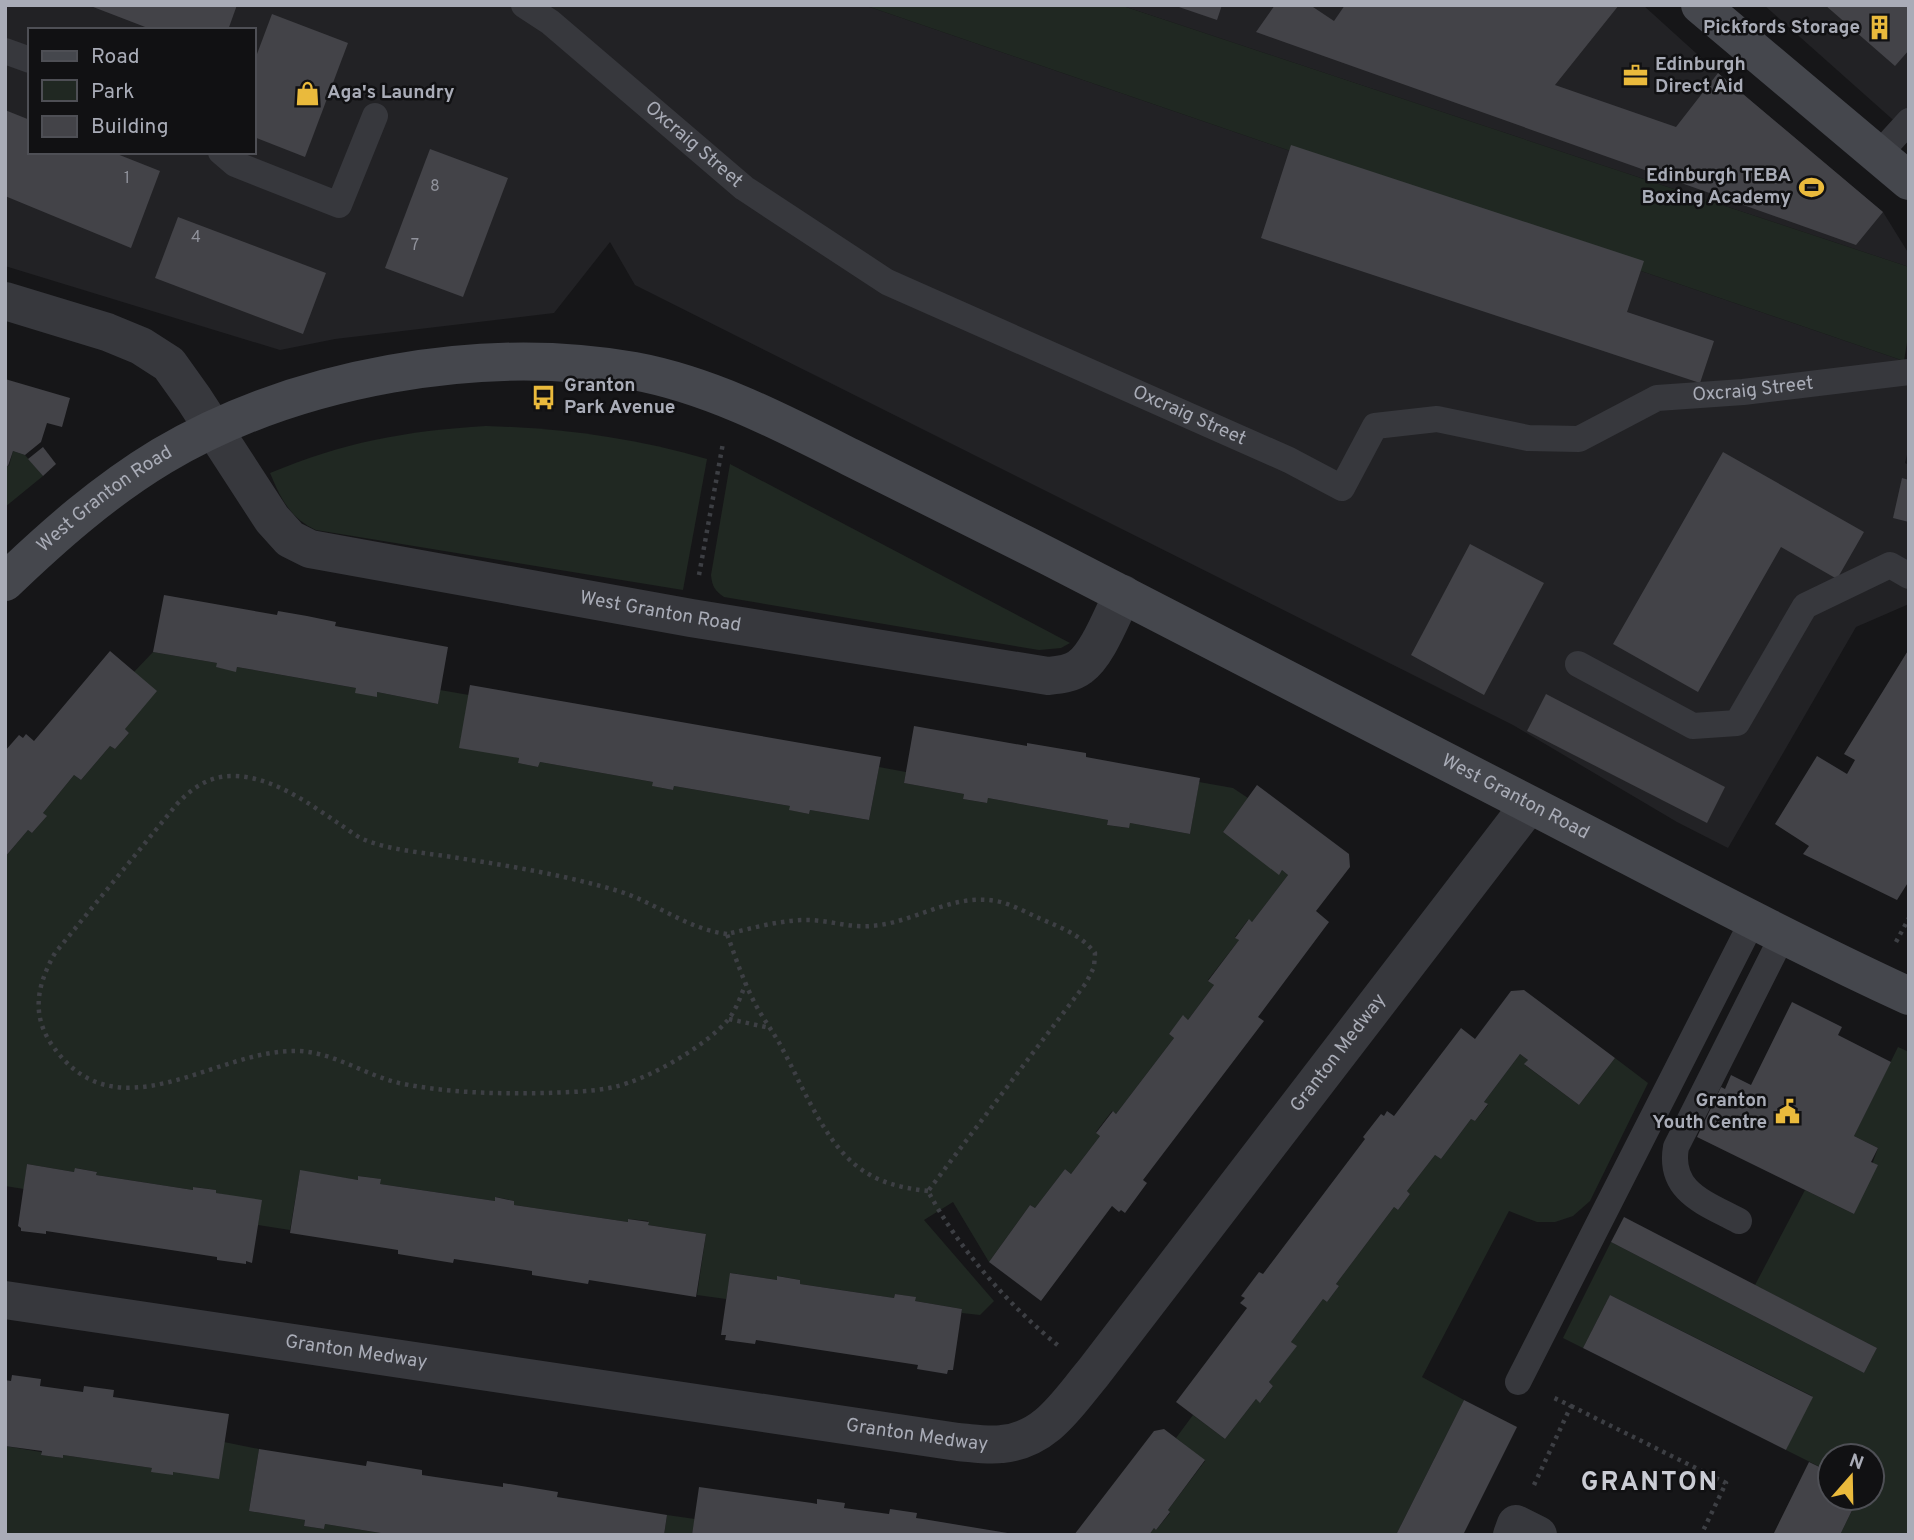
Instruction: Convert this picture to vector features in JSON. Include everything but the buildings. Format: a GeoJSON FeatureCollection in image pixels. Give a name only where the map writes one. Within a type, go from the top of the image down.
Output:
{"type":"FeatureCollection","features":[{"type":"Feature","properties":{"kind":"street"},"geometry":{"type":"LineString","coordinates":[[1700,5],[1909,181]]}},
{"type":"Feature","properties":{"kind":"street"},"geometry":{"type":"LineString","coordinates":[[5,301],[107,332],[141,346],[169,364],[213,430]]}},
{"type":"Feature","properties":{"kind":"street","name":"West Granton Road"},"geometry":{"type":"LineString","coordinates":[[5,582],[57,532],[163,456],[213,430],[283,401],[348,382],[402,372],[516,361],[574,364],[636,372],[683,384],[772,417],[1123,594],[1768,928],[1909,996]]}},
{"type":"Feature","properties":{"kind":"street","name":"West Granton Road"},"geometry":{"type":"LineString","coordinates":[[213,430],[272,519],[290,539],[310,548],[691,618],[1048,676],[1071,672],[1081,667],[1093,652],[1123,594]]}},
{"type":"Feature","properties":{"kind":"street","name":"Granton Medway"},"geometry":{"type":"LineString","coordinates":[[5,1300],[958,1442],[1001,1444],[1029,1438],[1053,1422],[1093,1373],[1530,805]]}},
{"type":"Feature","properties":{"kind":"lane","name":"Oxcraig Street"},"geometry":{"type":"LineString","coordinates":[[524,5],[550,22],[744,188],[887,282],[1289,460],[1342,488],[1375,426],[1437,419],[1528,438],[1579,439],[1657,398],[1743,392],[1909,372]]}},
{"type":"Feature","properties":{"kind":"lane"},"geometry":{"type":"LineString","coordinates":[[5,51],[28,59]]}},
{"type":"Feature","properties":{"kind":"lane"},"geometry":{"type":"LineString","coordinates":[[223,154],[235,164],[339,205],[375,116]]}},
{"type":"Feature","properties":{"kind":"lane"},"geometry":{"type":"LineString","coordinates":[[1878,155],[1909,121]]}},
{"type":"Feature","properties":{"kind":"lane"},"geometry":{"type":"LineString","coordinates":[[1578,664],[1693,726],[1737,723],[1805,606],[1890,565],[1909,576]]}},
{"type":"Feature","properties":{"kind":"lane"},"geometry":{"type":"LineString","coordinates":[[1739,1221],[1694,1196],[1681,1183],[1675,1170],[1674,1159],[1676,1147],[1768,928]]}},
{"type":"Feature","properties":{"kind":"lane"},"geometry":{"type":"LineString","coordinates":[[1518,1382],[1768,928]]}},
{"type":"Feature","properties":{"kind":"path"},"geometry":{"type":"LineString","coordinates":[[691,618],[731,401]]}},
{"type":"Feature","properties":{"kind":"path"},"geometry":{"type":"LineString","coordinates":[[746,983],[729,1019],[710,1037],[666,1065],[616,1086],[523,1093],[461,1092],[399,1083],[301,1051],[282,1051],[256,1057],[147,1088],[100,1083],[76,1072],[60,1056],[47,1036],[39,1016],[38,995],[43,974],[54,953],[177,804],[193,788],[214,779],[232,776],[281,788],[364,839],[617,890],[641,899],[690,925],[711,932],[727,934],[804,920],[867,927],[886,925],[945,905],[966,901],[996,901],[1071,932],[1086,942],[1095,953],[1094,967],[1086,983],[928,1191]]}},
{"type":"Feature","properties":{"kind":"path"},"geometry":{"type":"LineString","coordinates":[[1895,945],[1909,918]]}},
{"type":"Feature","properties":{"kind":"path"},"geometry":{"type":"LineString","coordinates":[[727,934],[746,983],[825,1129],[856,1166],[877,1179],[897,1187],[928,1191]]}},
{"type":"Feature","properties":{"kind":"path"},"geometry":{"type":"LineString","coordinates":[[729,1019],[770,1028]]}},
{"type":"Feature","properties":{"kind":"path"},"geometry":{"type":"LineString","coordinates":[[928,1191],[939,1211],[1003,1294],[1048,1337],[1093,1373]]}},
{"type":"Feature","properties":{"kind":"path"},"geometry":{"type":"LineString","coordinates":[[1518,1382],[1726,1483],[1702,1535]]}},
{"type":"Feature","properties":{"kind":"path"},"geometry":{"type":"LineString","coordinates":[[1522,1531],[1571,1406]]}},
{"type":"Feature","properties":{"kind":"shaded area"},"geometry":{"type":"Polygon","coordinates":[[[5,5],[864,5],[1904,361],[1909,372],[1909,447],[1905,463],[1909,465],[1909,604],[1856,627],[1728,848],[1677,822],[1513,725],[635,285],[610,242],[554,313],[335,339],[280,350],[5,266],[5,5]]]}},
{"type":"Feature","properties":{"kind":"shaded area"},"geometry":{"type":"Polygon","coordinates":[[[1120,5],[1643,5],[1718,73],[1883,212],[1909,254],[1909,267],[1120,5]]]}},
{"type":"Feature","properties":{"kind":"shaded area"},"geometry":{"type":"Polygon","coordinates":[[[1764,5],[1909,5],[1909,134],[1764,5]]]}},
{"type":"Feature","properties":{"kind":"green space"},"geometry":{"type":"Polygon","coordinates":[[[864,5],[1120,5],[1909,267],[1909,330],[1904,361],[864,5]]]}},
{"type":"Feature","properties":{"kind":"green space"},"geometry":{"type":"Polygon","coordinates":[[[486,426],[598,435],[707,459],[683,590],[316,530],[299,520],[287,507],[270,473],[324,453],[376,440],[429,431],[486,426]]]}},
{"type":"Feature","properties":{"kind":"green space"},"geometry":{"type":"Polygon","coordinates":[[[13,451],[25,455],[43,476],[5,507],[5,465],[9,466],[13,451]]]}},
{"type":"Feature","properties":{"kind":"green space"},"geometry":{"type":"Polygon","coordinates":[[[730,464],[1070,643],[1061,648],[1039,650],[724,597],[714,588],[711,575],[730,464]]]}},
{"type":"Feature","properties":{"kind":"green space"},"geometry":{"type":"Polygon","coordinates":[[[153,652],[217,663],[217,667],[236,671],[237,667],[356,688],[377,696],[377,692],[438,704],[440,690],[469,695],[460,745],[519,758],[518,763],[538,767],[540,762],[653,782],[653,786],[673,790],[674,786],[790,806],[790,810],[809,814],[810,810],[869,820],[879,767],[906,772],[904,783],[964,794],[963,799],[986,803],[988,798],[1108,820],[1107,825],[1128,828],[1130,823],[1190,834],[1199,782],[1233,788],[1248,798],[1223,832],[1279,874],[1282,870],[1288,875],[1252,922],[1248,920],[1235,937],[1239,940],[1208,980],[1214,985],[1188,1020],[1184,1016],[1169,1034],[1174,1038],[1116,1114],[1112,1111],[1096,1132],[1100,1136],[1071,1174],[1065,1169],[1035,1208],[1030,1205],[989,1262],[953,1202],[924,1220],[994,1301],[980,1315],[915,1301],[915,1297],[895,1294],[894,1298],[800,1284],[800,1280],[778,1276],[777,1280],[731,1273],[726,1299],[697,1295],[706,1234],[648,1225],[648,1221],[629,1219],[628,1222],[514,1205],[514,1201],[496,1197],[495,1201],[380,1184],[380,1179],[359,1176],[358,1180],[300,1171],[290,1230],[258,1225],[261,1202],[216,1193],[216,1190],[194,1187],[193,1190],[96,1175],[97,1172],[76,1168],[74,1172],[27,1164],[24,1189],[5,1186],[5,857],[28,830],[32,833],[46,817],[43,813],[74,775],[81,780],[110,746],[115,749],[129,733],[125,729],[134,672],[153,652]]]}},
{"type":"Feature","properties":{"kind":"green space"},"geometry":{"type":"Polygon","coordinates":[[[1898,1047],[1909,1052],[1909,1535],[1840,1535],[1851,1512],[1886,1512],[1886,1442],[1816,1442],[1816,1465],[1786,1450],[1812,1396],[1610,1295],[1583,1348],[1563,1338],[1611,1242],[1864,1373],[1877,1348],[1755,1285],[1805,1190],[1854,1214],[1878,1148],[1854,1136],[1898,1047]]]}},
{"type":"Feature","properties":{"kind":"green space"},"geometry":{"type":"Polygon","coordinates":[[[1520,1054],[1528,1060],[1525,1065],[1579,1105],[1615,1058],[1648,1083],[1590,1201],[1573,1216],[1555,1222],[1537,1222],[1509,1211],[1422,1377],[1464,1400],[1396,1535],[1149,1535],[1170,1513],[1168,1510],[1205,1461],[1176,1438],[1193,1415],[1225,1439],[1256,1399],[1261,1402],[1273,1386],[1269,1382],[1296,1346],[1291,1342],[1323,1299],[1327,1302],[1339,1286],[1336,1284],[1394,1207],[1398,1210],[1410,1194],[1407,1191],[1435,1155],[1441,1159],[1471,1119],[1475,1121],[1488,1105],[1484,1102],[1520,1054]]]}},
{"type":"Feature","properties":{"kind":"green space"},"geometry":{"type":"Polygon","coordinates":[[[224,1442],[259,1449],[249,1511],[305,1520],[304,1526],[324,1529],[325,1524],[393,1535],[5,1535],[5,1446],[41,1452],[42,1455],[63,1458],[63,1455],[152,1468],[173,1475],[173,1472],[224,1442]]]}},
{"type":"Feature","properties":{"kind":"green space"},"geometry":{"type":"Polygon","coordinates":[[[667,1515],[695,1519],[692,1535],[664,1535],[667,1515]]]}},
{"type":"Feature","properties":{"kind":"place","name":"Pickfords Storage"},"geometry":{"type":"Point","coordinates":[1880,28]}},
{"type":"Feature","properties":{"kind":"place","name":"Edinburgh Direct Aid"},"geometry":{"type":"Point","coordinates":[1635,76]}},
{"type":"Feature","properties":{"kind":"place","name":"Aga's Laundry"},"geometry":{"type":"Point","coordinates":[307,93]}},
{"type":"Feature","properties":{"kind":"place","name":"Edinburgh TEBA Boxing Academy"},"geometry":{"type":"Point","coordinates":[1811,187]}},
{"type":"Feature","properties":{"kind":"place","name":"Granton Park Avenue"},"geometry":{"type":"Point","coordinates":[544,397]}},
{"type":"Feature","properties":{"kind":"place","name":"Granton Youth Centre"},"geometry":{"type":"Point","coordinates":[1787,1112]}},
{"type":"Feature","properties":{"kind":"district","name":"GRANTON"},"geometry":{"type":"Point","coordinates":[1650,1483]}}]}
